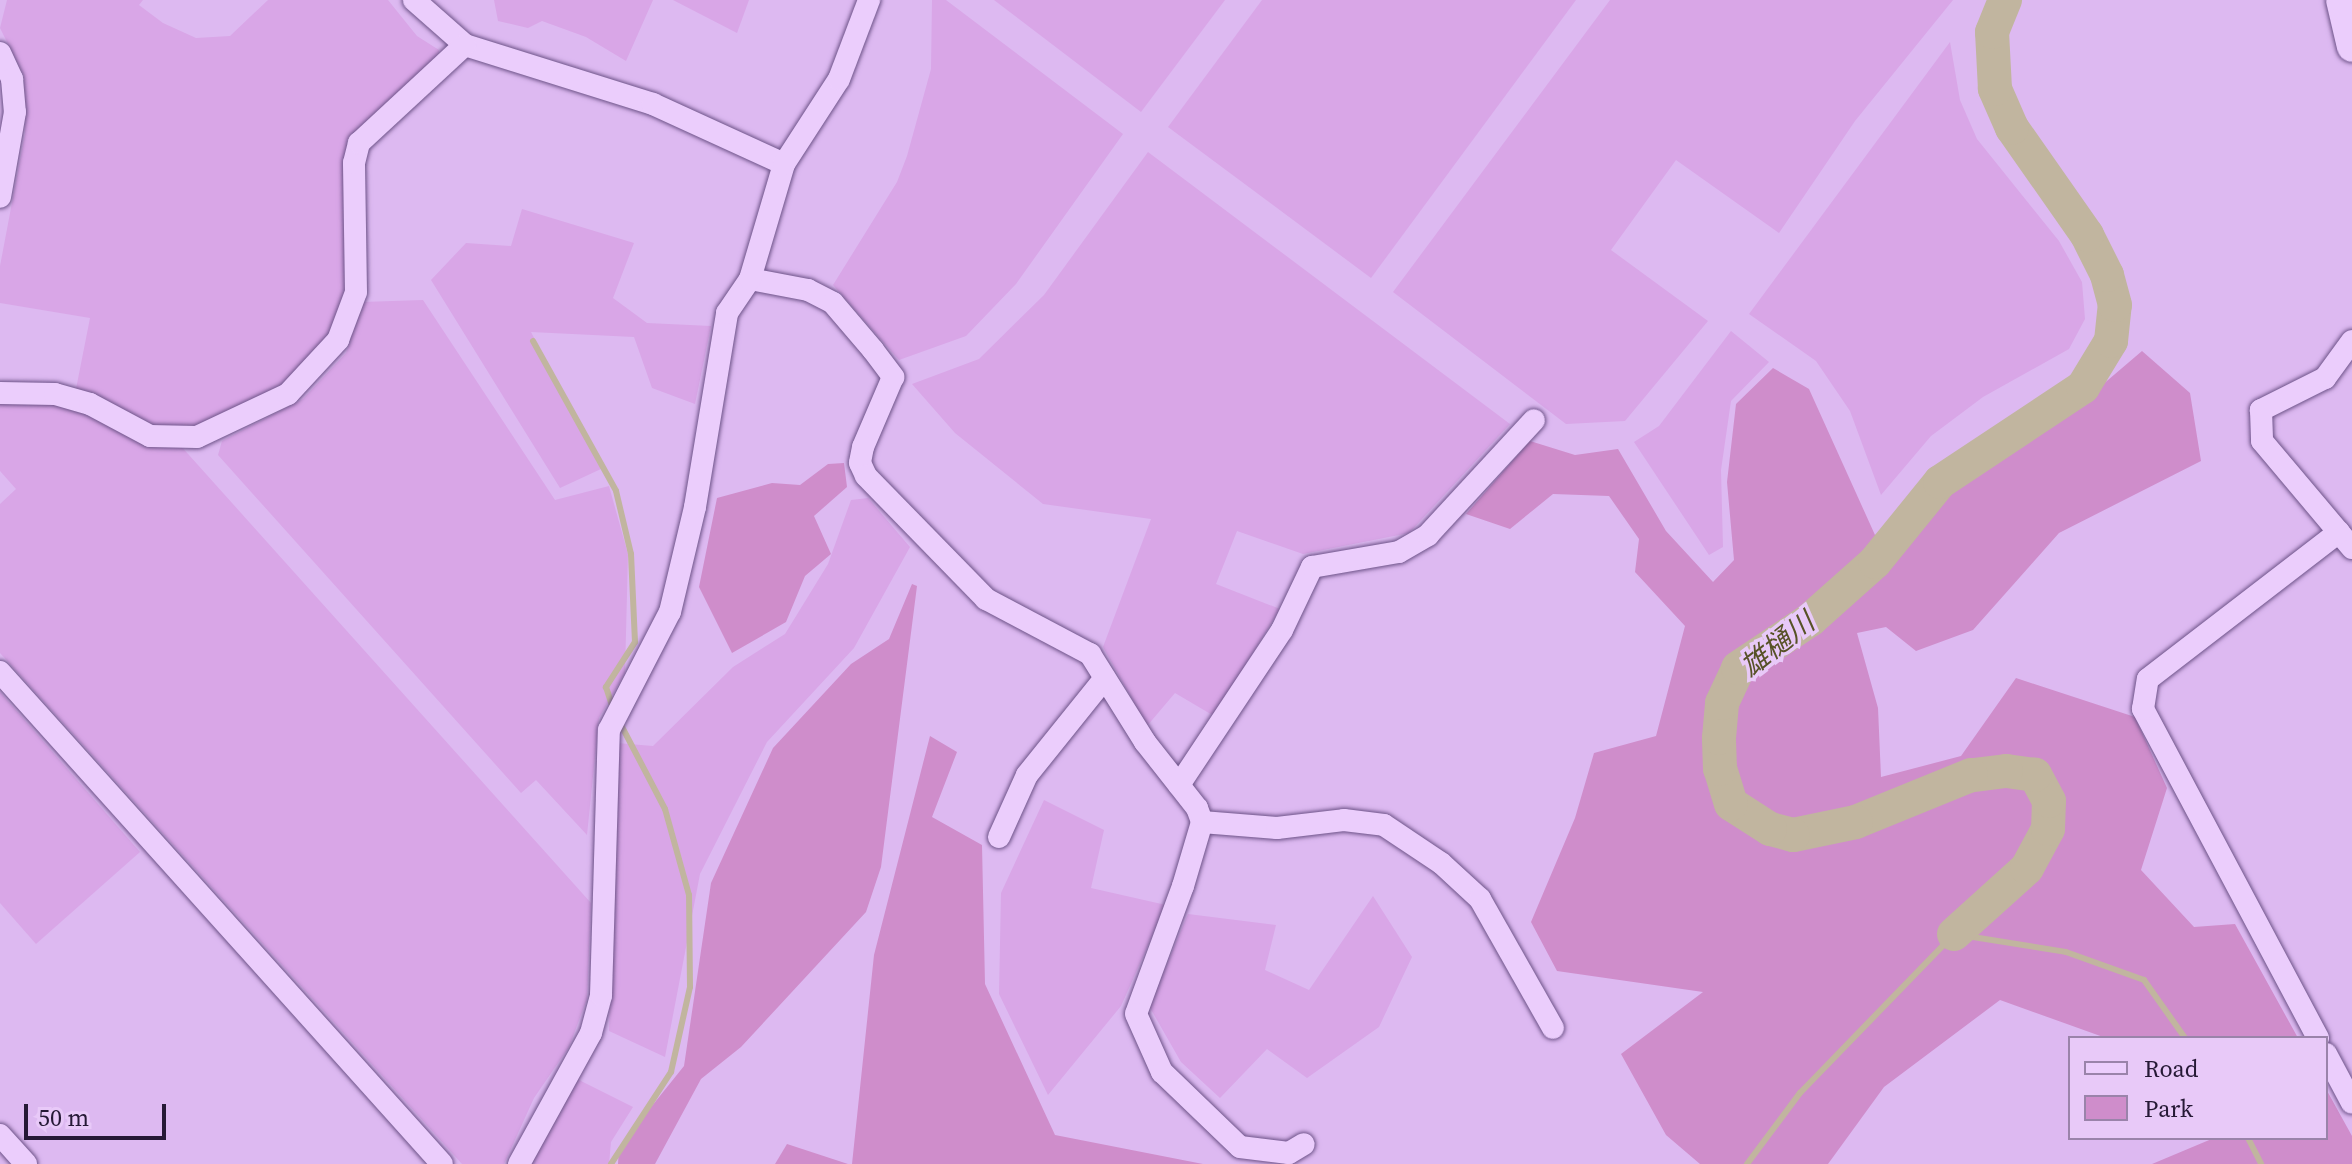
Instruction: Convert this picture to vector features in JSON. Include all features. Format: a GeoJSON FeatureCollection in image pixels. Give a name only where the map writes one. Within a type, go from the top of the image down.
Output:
{"type":"FeatureCollection","features":[{"type":"Feature","properties":{"kind":"main road"},"geometry":{"type":"LineString","coordinates":[[2341,0],[2352,47]]}},
{"type":"Feature","properties":{"kind":"street"},"geometry":{"type":"LineString","coordinates":[[414,0],[465,45],[653,104],[784,164]]}},
{"type":"Feature","properties":{"kind":"street"},"geometry":{"type":"LineString","coordinates":[[519,1164],[591,1033],[601,995],[609,730],[670,612],[695,507],[727,313],[750,279],[784,164],[839,79],[869,0]]}},
{"type":"Feature","properties":{"kind":"street"},"geometry":{"type":"LineString","coordinates":[[0,393],[55,394],[90,404],[150,436],[197,437],[288,394],[338,340],[356,292],[354,163],[359,143],[465,45]]}},
{"type":"Feature","properties":{"kind":"street"},"geometry":{"type":"LineString","coordinates":[[0,53],[12,79],[15,112],[0,197]]}},
{"type":"Feature","properties":{"kind":"street"},"geometry":{"type":"LineString","coordinates":[[750,279],[808,290],[833,303],[893,377],[863,447],[860,463],[866,476],[986,599],[1090,654],[1202,822]]}},
{"type":"Feature","properties":{"kind":"street"},"geometry":{"type":"LineString","coordinates":[[2317,1036],[2143,709],[2148,679],[2345,540],[2262,441],[2261,410],[2325,378],[2352,341]]}},
{"type":"Feature","properties":{"kind":"street"},"geometry":{"type":"LineString","coordinates":[[1179,785],[1282,630],[1312,567],[1399,552],[1428,535],[1534,420]]}},
{"type":"Feature","properties":{"kind":"street"},"geometry":{"type":"LineString","coordinates":[[0,672],[442,1164]]}},
{"type":"Feature","properties":{"kind":"street"},"geometry":{"type":"LineString","coordinates":[[999,837],[1027,775],[1105,678]]}},
{"type":"Feature","properties":{"kind":"street"},"geometry":{"type":"LineString","coordinates":[[1202,822],[1277,828],[1344,820],[1384,825],[1441,863],[1480,899],[1553,1028]]}},
{"type":"Feature","properties":{"kind":"street"},"geometry":{"type":"LineString","coordinates":[[1202,822],[1136,1014],[1162,1072],[1240,1147],[1289,1153],[1304,1144]]}},
{"type":"Feature","properties":{"kind":"street"},"geometry":{"type":"LineString","coordinates":[[2328,1058],[2352,1103]]}},
{"type":"Feature","properties":{"kind":"street"},"geometry":{"type":"LineString","coordinates":[[0,1135],[26,1164]]}},
{"type":"Feature","properties":{"kind":"shaded area"},"geometry":{"type":"Polygon","coordinates":[[[7,0],[143,0],[139,5],[163,23],[196,38],[230,36],[268,0],[388,0],[417,36],[439,50],[439,59],[356,134],[349,288],[326,344],[287,384],[199,429],[170,429],[135,420],[76,389],[90,318],[0,303],[0,266],[25,134],[24,76],[0,28],[7,0]]]}},
{"type":"Feature","properties":{"kind":"shaded area"},"geometry":{"type":"Polygon","coordinates":[[[494,0],[653,0],[626,61],[586,37],[542,21],[528,28],[498,21],[494,0]]]}},
{"type":"Feature","properties":{"kind":"shaded area"},"geometry":{"type":"Polygon","coordinates":[[[673,0],[749,0],[737,33],[673,0]]]}},
{"type":"Feature","properties":{"kind":"shaded area"},"geometry":{"type":"Polygon","coordinates":[[[932,0],[946,0],[1123,134],[1016,284],[966,336],[899,360],[833,285],[897,182],[907,156],[931,69],[932,0]]]}},
{"type":"Feature","properties":{"kind":"shaded area"},"geometry":{"type":"Polygon","coordinates":[[[994,0],[1225,0],[1141,112],[994,0]]]}},
{"type":"Feature","properties":{"kind":"shaded area"},"geometry":{"type":"Polygon","coordinates":[[[1262,0],[1576,0],[1371,278],[1168,127],[1262,0]]]}},
{"type":"Feature","properties":{"kind":"shaded area"},"geometry":{"type":"Polygon","coordinates":[[[1610,0],[1953,0],[1855,121],[1779,233],[1676,160],[1611,250],[1708,321],[1625,421],[1566,424],[1393,292],[1610,0]]]}},
{"type":"Feature","properties":{"kind":"shaded area"},"geometry":{"type":"Polygon","coordinates":[[[1950,42],[1960,100],[1977,139],[2059,241],[2082,282],[2085,319],[2069,349],[1983,397],[1931,436],[1881,495],[1850,411],[1816,361],[1749,314],[1950,42]]]}},
{"type":"Feature","properties":{"kind":"shaded area"},"geometry":{"type":"Polygon","coordinates":[[[1148,152],[1510,424],[1409,533],[1303,554],[1237,531],[1216,584],[1280,609],[1214,716],[1175,693],[1147,726],[1103,647],[1151,519],[1043,504],[955,433],[912,384],[979,359],[1044,295],[1148,152]]]}},
{"type":"Feature","properties":{"kind":"shaded area"},"geometry":{"type":"Polygon","coordinates":[[[522,209],[634,243],[613,298],[647,323],[711,326],[695,404],[652,388],[634,337],[531,332],[601,469],[560,488],[431,280],[466,243],[511,246],[522,209]]]}},
{"type":"Feature","properties":{"kind":"shaded area"},"geometry":{"type":"Polygon","coordinates":[[[423,300],[555,500],[609,486],[628,554],[625,673],[599,718],[587,835],[536,780],[521,793],[218,455],[222,441],[303,399],[346,353],[362,302],[423,300]]]}},
{"type":"Feature","properties":{"kind":"shaded area"},"geometry":{"type":"Polygon","coordinates":[[[1731,331],[1769,362],[1731,401],[1721,470],[1723,547],[1709,555],[1634,442],[1659,426],[1731,331]]]}},
{"type":"Feature","properties":{"kind":"shaded area"},"geometry":{"type":"Polygon","coordinates":[[[0,402],[59,402],[180,445],[591,903],[587,999],[569,1047],[534,1098],[504,1164],[462,1164],[0,653],[0,504],[16,489],[0,471],[0,402]]]}},
{"type":"Feature","properties":{"kind":"shaded area"},"geometry":{"type":"Polygon","coordinates":[[[868,498],[910,547],[854,648],[767,742],[700,874],[665,1057],[609,1031],[617,743],[653,746],[733,667],[785,634],[828,564],[851,500],[868,498]]]}},
{"type":"Feature","properties":{"kind":"shaded area"},"geometry":{"type":"Polygon","coordinates":[[[0,692],[140,852],[36,944],[0,903],[0,692]]]}},
{"type":"Feature","properties":{"kind":"shaded area"},"geometry":{"type":"Polygon","coordinates":[[[1044,800],[1104,830],[1091,888],[1166,905],[1121,1006],[1048,1095],[999,994],[1001,893],[1044,800]]]}},
{"type":"Feature","properties":{"kind":"shaded area"},"geometry":{"type":"Polygon","coordinates":[[[1373,896],[1412,957],[1379,1027],[1307,1078],[1267,1049],[1220,1098],[1181,1062],[1149,1006],[1188,914],[1276,925],[1265,970],[1309,990],[1373,896]]]}},
{"type":"Feature","properties":{"kind":"shaded area"},"geometry":{"type":"Polygon","coordinates":[[[575,1078],[633,1107],[611,1142],[609,1164],[529,1164],[575,1078]]]}},
{"type":"Feature","properties":{"kind":"green space"},"geometry":{"type":"Polygon","coordinates":[[[2142,351],[2190,393],[2201,461],[2059,533],[1973,630],[1916,651],[1886,627],[1857,633],[1878,708],[1881,777],[1961,756],[2016,678],[2135,717],[2167,788],[2141,870],[2194,927],[2235,924],[2297,1036],[2100,1036],[2000,1000],[1884,1087],[1828,1164],[1700,1164],[1666,1135],[1621,1054],[1703,992],[1557,971],[1531,922],[1575,818],[1594,753],[1656,736],[1685,626],[1635,572],[1639,539],[1609,496],[1553,494],[1510,529],[1466,514],[1530,441],[1575,455],[1618,449],[1666,531],[1713,582],[1734,560],[1727,482],[1736,404],[1773,368],[1809,389],[1875,535],[2060,421],[2142,351]]]}},
{"type":"Feature","properties":{"kind":"green space"},"geometry":{"type":"Polygon","coordinates":[[[844,463],[847,487],[814,516],[831,554],[805,576],[786,622],[732,653],[699,587],[717,498],[772,483],[800,485],[828,464],[844,463]]]}},
{"type":"Feature","properties":{"kind":"green space"},"geometry":{"type":"Polygon","coordinates":[[[912,584],[917,586],[881,867],[866,912],[741,1047],[701,1079],[655,1164],[618,1164],[619,1147],[684,1066],[711,883],[773,748],[851,664],[889,639],[912,584]]]}},
{"type":"Feature","properties":{"kind":"green space"},"geometry":{"type":"Polygon","coordinates":[[[930,736],[957,752],[932,817],[982,845],[985,984],[1055,1135],[1203,1164],[852,1164],[874,955],[930,736]]]}},
{"type":"Feature","properties":{"kind":"green space"},"geometry":{"type":"Polygon","coordinates":[[[2328,1093],[2352,1136],[2352,1164],[2152,1164],[2209,1140],[2328,1140],[2328,1093]]]}},
{"type":"Feature","properties":{"kind":"green space"},"geometry":{"type":"Polygon","coordinates":[[[787,1144],[848,1164],[775,1164],[787,1144]]]}},
{"type":"Feature","properties":{"kind":"waterway","name":"雄樋川"},"geometry":{"type":"LineString","coordinates":[[1954,934],[2027,868],[2048,829],[2049,801],[2035,775],[2006,771],[1971,775],[1856,822],[1793,835],[1770,829],[1731,804],[1720,769],[1719,738],[1722,703],[1738,668],[1810,620],[1875,562],[1940,482],[2083,387],[2111,341],[2115,305],[2107,275],[2087,235],[2012,128],[1995,89],[1992,32],[2005,0]]}},
{"type":"Feature","properties":{"kind":"waterway"},"geometry":{"type":"LineString","coordinates":[[533,341],[616,491],[631,554],[635,642],[606,687],[614,711]]}},
{"type":"Feature","properties":{"kind":"waterway"},"geometry":{"type":"LineString","coordinates":[[611,1164],[671,1072],[690,987],[689,895],[665,809],[619,721]]}},
{"type":"Feature","properties":{"kind":"waterway"},"geometry":{"type":"LineString","coordinates":[[1747,1164],[1800,1093],[1954,934],[2066,952],[2144,980],[2184,1036]]}},
{"type":"Feature","properties":{"kind":"waterway","name":"雄樋川"},"geometry":{"type":"LineString","coordinates":[[2249,1140],[2261,1164]]}}]}
